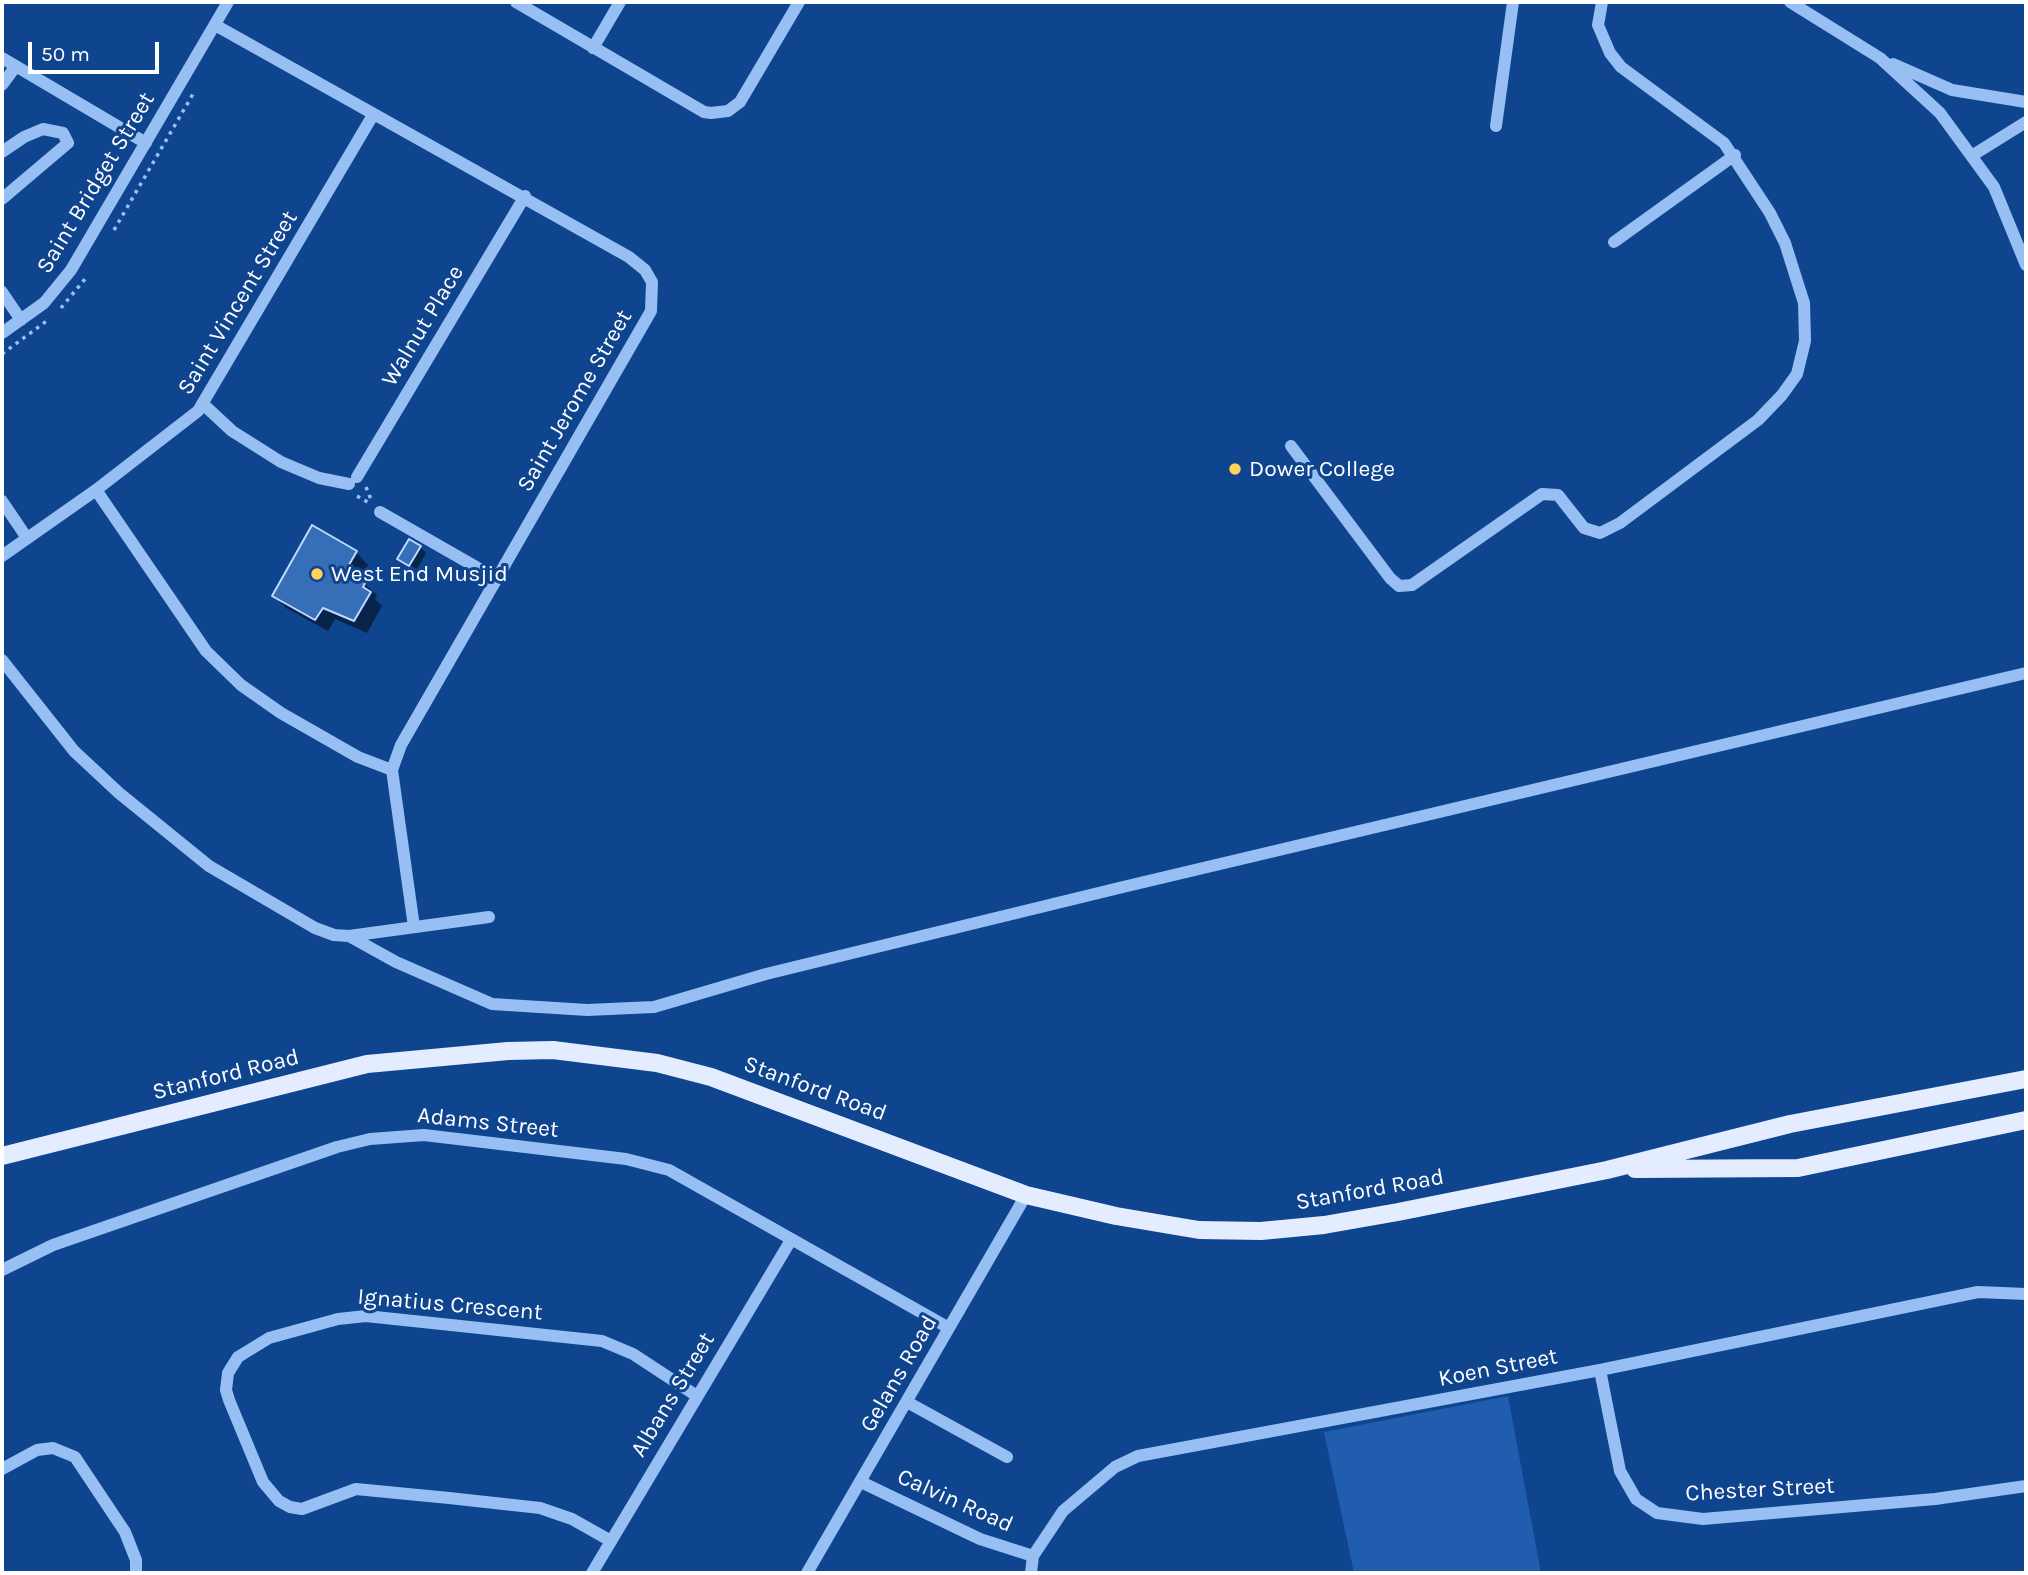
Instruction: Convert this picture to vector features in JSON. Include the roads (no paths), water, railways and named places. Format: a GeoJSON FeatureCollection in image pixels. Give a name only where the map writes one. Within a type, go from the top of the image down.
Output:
{"type":"FeatureCollection","features":[{"type":"Feature","properties":{"kind":"main road","name":"Stanford Road"},"geometry":{"type":"LineString","coordinates":[[2,1156],[367,1064],[508,1051],[553,1050],[657,1063],[711,1077],[1026,1195],[1116,1216],[1199,1230],[1261,1231],[1324,1225],[1398,1213],[1607,1170],[1790,1124],[2026,1079]]}},
{"type":"Feature","properties":{"kind":"main road","name":"Stanford Road"},"geometry":{"type":"LineString","coordinates":[[1607,1170],[1798,1168],[2026,1120]]}},
{"type":"Feature","properties":{"kind":"street","name":"Saint Bridget Street"},"geometry":{"type":"LineString","coordinates":[[2,333],[44,303],[71,270],[228,2]]}},
{"type":"Feature","properties":{"kind":"street"},"geometry":{"type":"LineString","coordinates":[[516,2],[704,112],[721,113],[740,103],[799,2]]}},
{"type":"Feature","properties":{"kind":"street"},"geometry":{"type":"LineString","coordinates":[[593,48],[620,2]]}},
{"type":"Feature","properties":{"kind":"street"},"geometry":{"type":"LineString","coordinates":[[1496,125],[1513,2]]}},
{"type":"Feature","properties":{"kind":"street"},"geometry":{"type":"LineString","coordinates":[[1291,446],[1390,578],[1399,586],[1419,581],[1542,494],[1558,495],[1584,528],[1595,533],[1620,523],[1758,420],[1782,395],[1797,374],[1805,341],[1804,303],[1797,273],[1770,213],[1735,155],[1724,143],[1621,67],[1601,38],[1598,25],[1602,2]]}},
{"type":"Feature","properties":{"kind":"street"},"geometry":{"type":"LineString","coordinates":[[1790,2],[1880,58],[1952,90],[1986,98],[2026,102]]}},
{"type":"Feature","properties":{"kind":"street","name":"Saint Jerome Street"},"geometry":{"type":"LineString","coordinates":[[215,25],[373,115],[525,196],[629,257],[645,270],[652,282],[654,298],[651,311],[401,745],[392,770]]}},
{"type":"Feature","properties":{"kind":"street"},"geometry":{"type":"LineString","coordinates":[[2,58],[146,142]]}},
{"type":"Feature","properties":{"kind":"street"},"geometry":{"type":"LineString","coordinates":[[1880,58],[1940,113],[1973,155],[2009,218],[2026,265]]}},
{"type":"Feature","properties":{"kind":"street"},"geometry":{"type":"LineString","coordinates":[[2,85],[16,66]]}},
{"type":"Feature","properties":{"kind":"street","name":"Saint Vincent Street"},"geometry":{"type":"LineString","coordinates":[[2,556],[184,424],[203,404],[373,115]]}},
{"type":"Feature","properties":{"kind":"street"},"geometry":{"type":"LineString","coordinates":[[1973,155],[2026,122]]}},
{"type":"Feature","properties":{"kind":"street"},"geometry":{"type":"LineString","coordinates":[[2,152],[24,137],[43,129],[63,133],[68,143],[2,199]]}},
{"type":"Feature","properties":{"kind":"street"},"geometry":{"type":"LineString","coordinates":[[1614,242],[1735,155]]}},
{"type":"Feature","properties":{"kind":"street","name":"Walnut Place"},"geometry":{"type":"LineString","coordinates":[[203,404],[232,431],[281,462],[319,478],[355,483],[525,196]]}},
{"type":"Feature","properties":{"kind":"street"},"geometry":{"type":"LineString","coordinates":[[2,292],[21,320]]}},
{"type":"Feature","properties":{"kind":"street"},"geometry":{"type":"LineString","coordinates":[[96,490],[206,651],[241,685],[281,713],[359,757],[392,770],[414,928]]}},
{"type":"Feature","properties":{"kind":"street"},"geometry":{"type":"LineString","coordinates":[[2,501],[27,538]]}},
{"type":"Feature","properties":{"kind":"street"},"geometry":{"type":"LineString","coordinates":[[376,508],[496,579]]}},
{"type":"Feature","properties":{"kind":"street"},"geometry":{"type":"LineString","coordinates":[[2,660],[74,751],[209,866],[315,928],[334,935],[349,936],[489,917]]}},
{"type":"Feature","properties":{"kind":"street"},"geometry":{"type":"LineString","coordinates":[[349,936],[396,962],[492,1004],[587,1010],[654,1007],[766,974],[1123,887],[2026,673]]}},
{"type":"Feature","properties":{"kind":"street","name":"Adams Street"},"geometry":{"type":"LineString","coordinates":[[2,1270],[53,1245],[186,1196],[337,1147],[399,1135],[425,1135],[626,1159],[669,1170],[949,1328]]}},
{"type":"Feature","properties":{"kind":"street","name":"Gelans Road"},"geometry":{"type":"LineString","coordinates":[[807,1573],[1026,1195]]}},
{"type":"Feature","properties":{"kind":"street","name":"Albans Street"},"geometry":{"type":"LineString","coordinates":[[592,1573],[791,1240]]}},
{"type":"Feature","properties":{"kind":"street","name":"Koen Street"},"geometry":{"type":"LineString","coordinates":[[1031,1573],[1033,1556],[1047,1532],[1077,1498],[1115,1467],[1138,1456],[1600,1370],[1978,1292],[2026,1294]]}},
{"type":"Feature","properties":{"kind":"street","name":"Ignatius Crescent"},"geometry":{"type":"LineString","coordinates":[[611,1541],[572,1519],[540,1508],[449,1498],[356,1489],[302,1509],[290,1507],[279,1501],[263,1482],[229,1400],[226,1390],[228,1373],[238,1357],[269,1338],[338,1319],[366,1316],[602,1341],[633,1354],[696,1396]]}},
{"type":"Feature","properties":{"kind":"street","name":"Chester Street"},"geometry":{"type":"LineString","coordinates":[[1600,1370],[1620,1471],[1636,1499],[1657,1513],[1703,1519],[1935,1499],[2026,1486]]}},
{"type":"Feature","properties":{"kind":"street"},"geometry":{"type":"LineString","coordinates":[[907,1402],[1007,1457]]}},
{"type":"Feature","properties":{"kind":"street"},"geometry":{"type":"LineString","coordinates":[[2,1469],[37,1450],[53,1448],[75,1457],[125,1532],[136,1560],[136,1573]]}},
{"type":"Feature","properties":{"kind":"street","name":"Calvin Road"},"geometry":{"type":"LineString","coordinates":[[862,1482],[980,1539],[1033,1556]]}},
{"type":"Feature","properties":{"kind":"place","name":"Dower College"},"geometry":{"type":"Point","coordinates":[1235,469]}},
{"type":"Feature","properties":{"kind":"place","name":"West End Musjid"},"geometry":{"type":"Point","coordinates":[317,574]}}]}
